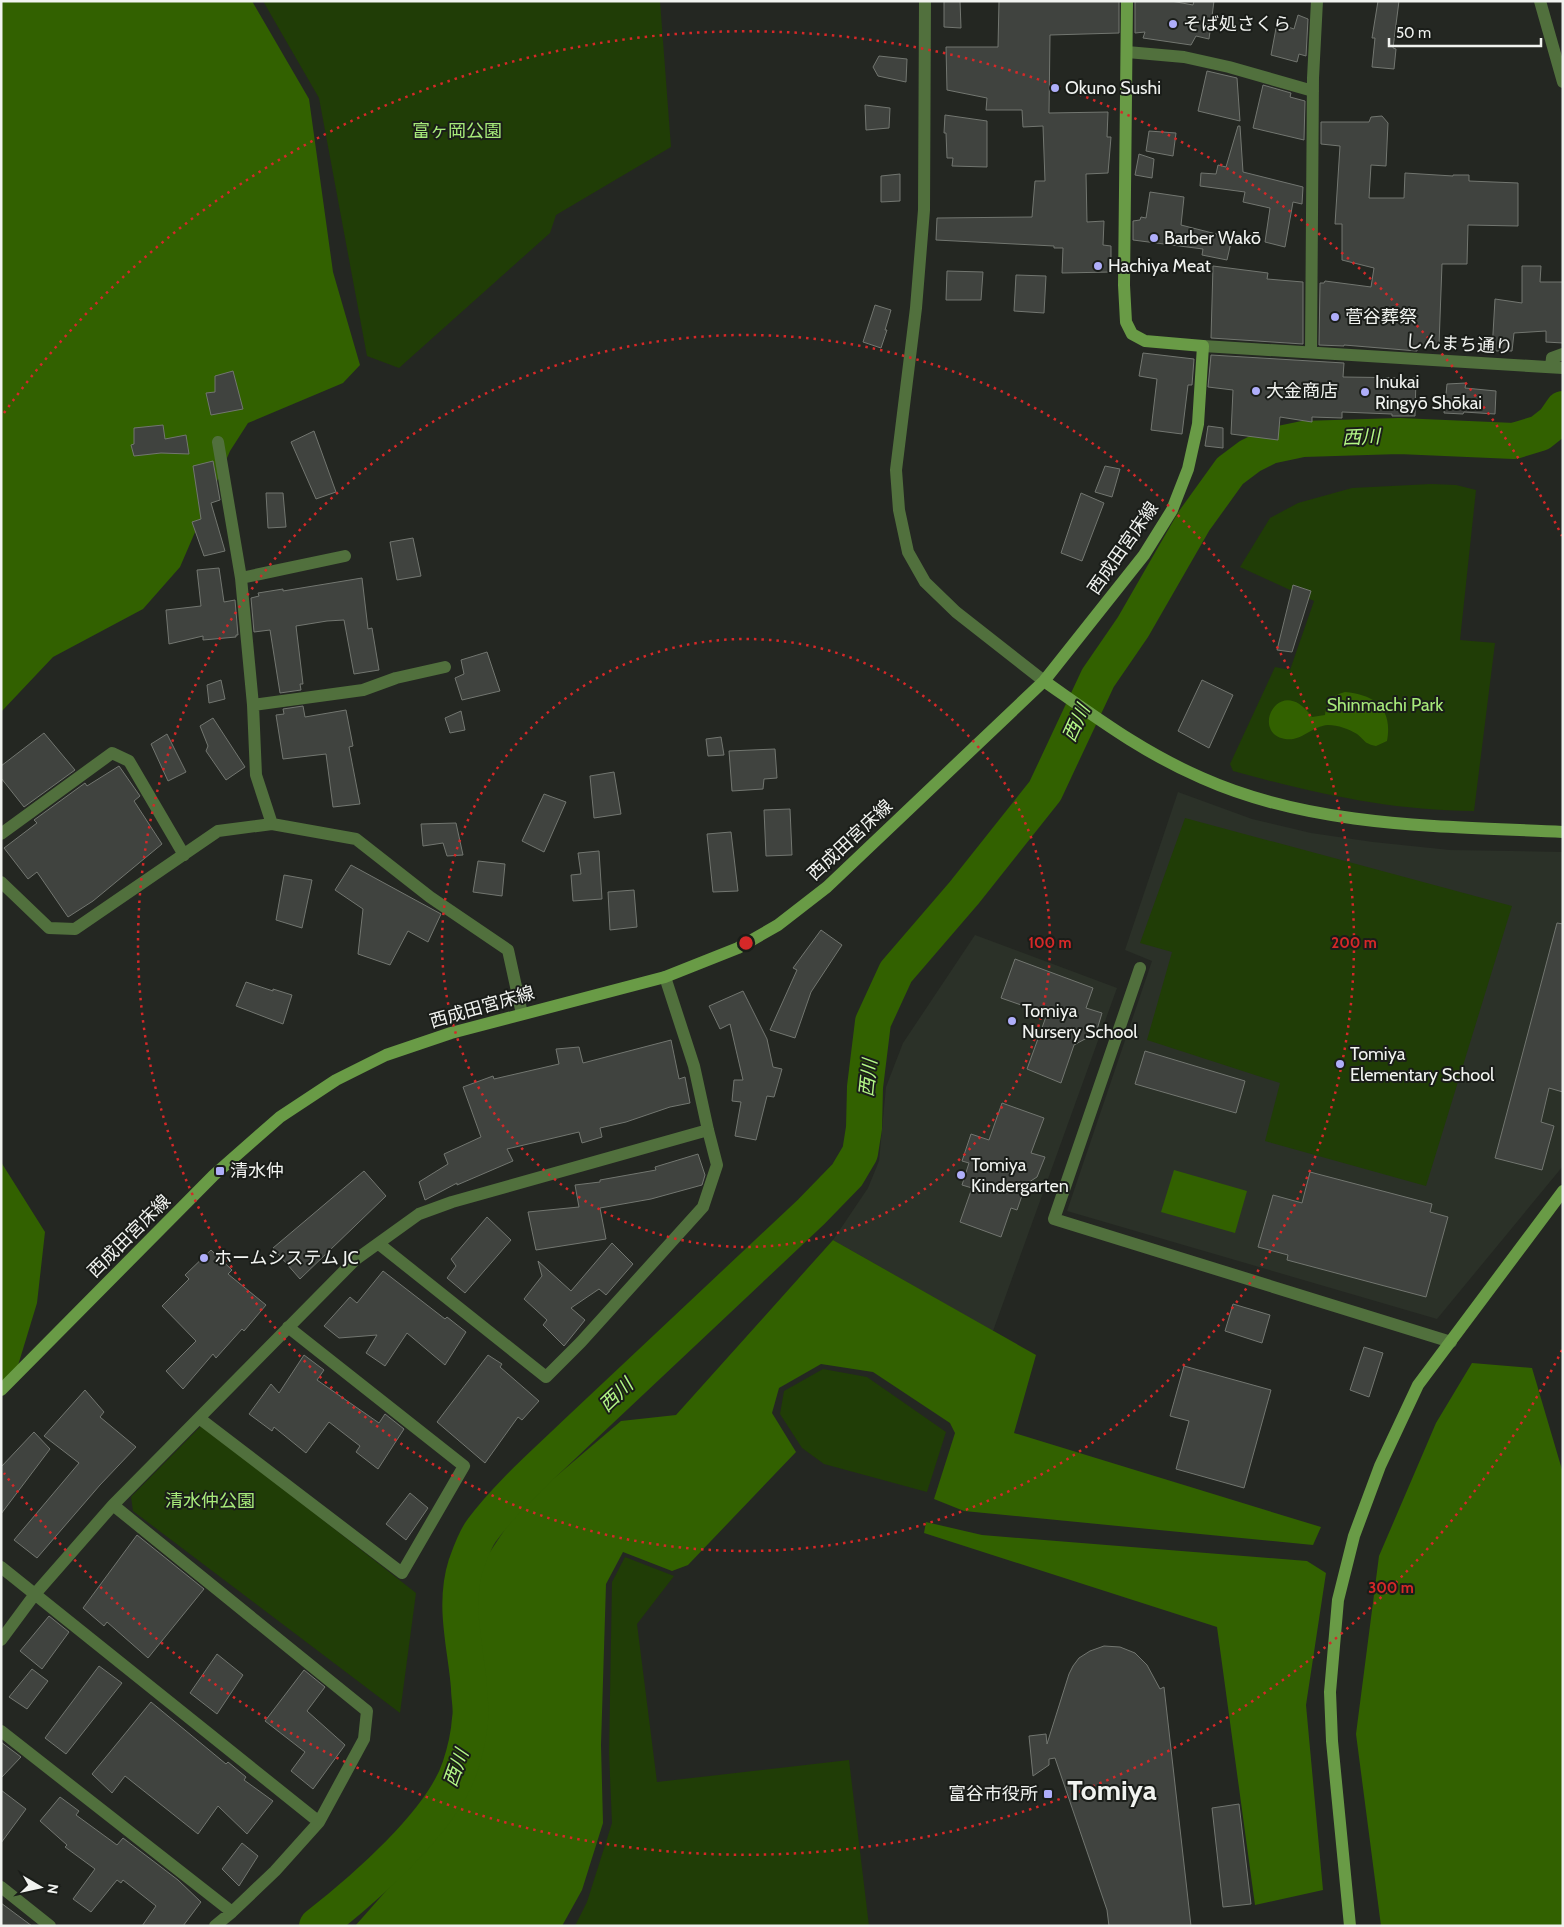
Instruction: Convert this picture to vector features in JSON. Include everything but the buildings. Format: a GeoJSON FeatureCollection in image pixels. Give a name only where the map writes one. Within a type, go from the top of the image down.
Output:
{"type":"FeatureCollection","features":[{"type":"Feature","properties":{"kind":"main road"},"geometry":{"type":"LineString","coordinates":[[1127,1],[1124,275],[1126,322],[1132,334],[1145,341],[1202,346]]}},
{"type":"Feature","properties":{"kind":"main road","name":"西成田宮床線"},"geometry":{"type":"LineString","coordinates":[[1,1390],[214,1175],[280,1117],[336,1080],[386,1055],[451,1033],[665,977],[738,948],[778,925],[828,887],[1044,681],[1144,555],[1172,510],[1188,469],[1198,424],[1202,346]]}},
{"type":"Feature","properties":{"kind":"main road"},"geometry":{"type":"LineString","coordinates":[[1044,681],[1110,729],[1152,754],[1202,778],[1247,796],[1315,812],[1392,824],[1563,832]]}},
{"type":"Feature","properties":{"kind":"main road"},"geometry":{"type":"LineString","coordinates":[[1350,1926],[1332,1741],[1330,1692],[1338,1600],[1354,1536],[1380,1466],[1418,1385],[1563,1191]]}},
{"type":"Feature","properties":{"kind":"street"},"geometry":{"type":"LineString","coordinates":[[925,1],[924,210],[916,308],[896,470],[899,510],[908,552],[925,582],[956,612],[1044,681]]}},
{"type":"Feature","properties":{"kind":"street"},"geometry":{"type":"LineString","coordinates":[[1311,352],[1313,91],[1317,1]]}},
{"type":"Feature","properties":{"kind":"street"},"geometry":{"type":"LineString","coordinates":[[1540,1],[1563,82]]}},
{"type":"Feature","properties":{"kind":"street"},"geometry":{"type":"LineString","coordinates":[[1127,52],[1184,57],[1229,67],[1313,91]]}},
{"type":"Feature","properties":{"kind":"street","name":"しんまち通り"},"geometry":{"type":"LineString","coordinates":[[1202,346],[1557,367]]}},
{"type":"Feature","properties":{"kind":"street"},"geometry":{"type":"LineString","coordinates":[[1557,367],[1552,358],[1563,354]]}},
{"type":"Feature","properties":{"kind":"street"},"geometry":{"type":"LineString","coordinates":[[218,442],[240,578],[253,705],[256,775],[272,824]]}},
{"type":"Feature","properties":{"kind":"street"},"geometry":{"type":"LineString","coordinates":[[240,578],[345,556]]}},
{"type":"Feature","properties":{"kind":"street"},"geometry":{"type":"LineString","coordinates":[[253,705],[364,690],[396,678],[445,666]]}},
{"type":"Feature","properties":{"kind":"street"},"geometry":{"type":"LineString","coordinates":[[1,834],[112,753],[130,762],[184,855]]}},
{"type":"Feature","properties":{"kind":"street"},"geometry":{"type":"LineString","coordinates":[[1,882],[49,928],[75,930],[218,831],[272,824],[356,839],[430,897],[508,950],[522,1014]]}},
{"type":"Feature","properties":{"kind":"street"},"geometry":{"type":"LineString","coordinates":[[1140,968],[1054,1219],[1451,1342]]}},
{"type":"Feature","properties":{"kind":"street"},"geometry":{"type":"LineString","coordinates":[[379,1244],[546,1377],[581,1342],[703,1207],[718,1165],[694,1066],[665,977]]}},
{"type":"Feature","properties":{"kind":"street"},"geometry":{"type":"LineString","coordinates":[[1,1640],[35,1594],[113,1505],[355,1260],[419,1214],[452,1202],[708,1130]]}},
{"type":"Feature","properties":{"kind":"street"},"geometry":{"type":"LineString","coordinates":[[199,1418],[402,1573],[464,1466],[288,1327]]}},
{"type":"Feature","properties":{"kind":"street"},"geometry":{"type":"LineString","coordinates":[[113,1505],[367,1711],[364,1739],[319,1822],[274,1871],[215,1926]]}},
{"type":"Feature","properties":{"kind":"street"},"geometry":{"type":"LineString","coordinates":[[1,1567],[319,1822]]}},
{"type":"Feature","properties":{"kind":"street"},"geometry":{"type":"LineString","coordinates":[[1,1731],[232,1912]]}},
{"type":"Feature","properties":{"kind":"street"},"geometry":{"type":"LineString","coordinates":[[1,1887],[50,1926]]}},
{"type":"Feature","properties":{"kind":"shaded area"},"geometry":{"type":"Polygon","coordinates":[[[1,1],[252,1],[309,99],[333,272],[360,365],[343,383],[248,423],[230,451],[180,567],[143,609],[53,657],[1,712],[1,1]]]}},
{"type":"Feature","properties":{"kind":"shaded area"},"geometry":{"type":"Polygon","coordinates":[[[1345,692],[1365,696],[1380,705],[1387,720],[1387,741],[1376,746],[1372,745],[1350,730],[1328,725],[1316,728],[1296,738],[1285,739],[1275,734],[1270,727],[1269,717],[1273,708],[1280,702],[1289,700],[1300,704],[1312,717],[1325,715],[1330,700],[1336,695],[1345,692]]]}},
{"type":"Feature","properties":{"kind":"shaded area","name":"Tomiya Elementary School"},"geometry":{"type":"Polygon","coordinates":[[[1178,792],[1252,819],[1311,833],[1450,850],[1563,852],[1563,1166],[1437,1319],[1067,1211],[1152,961],[1125,950],[1178,792]]]}},
{"type":"Feature","properties":{"kind":"shaded area","name":"Tomiya Kindergarten"},"geometry":{"type":"Polygon","coordinates":[[[975,935],[1117,988],[993,1331],[833,1240],[868,1188],[879,1161],[886,1087],[903,1043],[975,935]]]}},
{"type":"Feature","properties":{"kind":"shaded area"},"geometry":{"type":"Polygon","coordinates":[[[1,1162],[45,1232],[37,1303],[16,1372],[1,1381],[1,1162]]]}},
{"type":"Feature","properties":{"kind":"shaded area"},"geometry":{"type":"Polygon","coordinates":[[[1174,1170],[1247,1191],[1235,1233],[1161,1212],[1174,1170]]]}},
{"type":"Feature","properties":{"kind":"shaded area"},"geometry":{"type":"Polygon","coordinates":[[[833,1240],[1036,1355],[1014,1433],[1321,1527],[1313,1545],[964,1511],[934,1499],[955,1433],[950,1423],[873,1372],[821,1364],[779,1388],[772,1413],[796,1452],[688,1565],[672,1571],[623,1552],[606,1584],[601,1745],[603,1823],[582,1890],[562,1926],[355,1926],[456,1812],[481,1734],[473,1642],[478,1570],[519,1508],[621,1421],[676,1415],[833,1240]]]}},
{"type":"Feature","properties":{"kind":"shaded area"},"geometry":{"type":"Polygon","coordinates":[[[1472,1363],[1532,1368],[1563,1473],[1563,1926],[1381,1926],[1356,1734],[1379,1556],[1436,1423],[1472,1363]]]}},
{"type":"Feature","properties":{"kind":"shaded area"},"geometry":{"type":"Polygon","coordinates":[[[926,1522],[982,1535],[1307,1561],[1326,1573],[1306,1705],[1323,1890],[1255,1905],[1217,1627],[924,1533],[926,1522]]]}},
{"type":"Feature","properties":{"kind":"green space","name":"富ヶ岡公園"},"geometry":{"type":"Polygon","coordinates":[[[263,1],[660,1],[671,147],[556,215],[550,233],[399,368],[367,356],[319,98],[263,1]]]}},
{"type":"Feature","properties":{"kind":"green space","name":"Shinmachi Park"},"geometry":{"type":"Polygon","coordinates":[[[1431,484],[1456,485],[1476,490],[1460,640],[1495,643],[1474,811],[1413,808],[1382,804],[1293,787],[1233,771],[1230,764],[1275,667],[1290,670],[1314,601],[1240,567],[1270,518],[1298,503],[1352,488],[1431,484]]]}},
{"type":"Feature","properties":{"kind":"green space"},"geometry":{"type":"Polygon","coordinates":[[[1185,818],[1512,906],[1426,1186],[1265,1141],[1280,1083],[1147,1040],[1172,952],[1140,943],[1185,818]]]}},
{"type":"Feature","properties":{"kind":"green space"},"geometry":{"type":"Polygon","coordinates":[[[823,1369],[867,1377],[946,1432],[927,1492],[824,1464],[802,1448],[780,1414],[784,1391],[823,1369]]]}},
{"type":"Feature","properties":{"kind":"green space","name":"清水仲公園"},"geometry":{"type":"Polygon","coordinates":[[[202,1425],[416,1593],[400,1713],[133,1511],[131,1497],[202,1425]]]}},
{"type":"Feature","properties":{"kind":"green space"},"geometry":{"type":"Polygon","coordinates":[[[625,1557],[674,1576],[637,1624],[657,1782],[849,1760],[869,1926],[575,1926],[587,1902],[612,1823],[609,1753],[612,1582],[625,1557]]]}},
{"type":"Feature","properties":{"kind":"waterway","name":"西川"},"geometry":{"type":"LineString","coordinates":[[317,1926],[378,1874],[419,1832],[437,1810],[451,1788],[460,1767],[468,1737],[471,1711],[460,1611],[462,1580],[479,1534],[492,1517],[526,1481],[811,1212],[847,1175],[860,1153],[864,1128],[865,1087],[873,1022],[896,972],[964,893],[1045,791],[1098,678],[1133,627],[1194,521],[1230,471],[1250,456],[1270,446],[1303,439],[1399,436],[1514,441],[1540,433],[1554,422],[1563,409]]}},
{"type":"Feature","properties":{"kind":"place","name":"そば処さくら"},"geometry":{"type":"Point","coordinates":[1173,24]}},
{"type":"Feature","properties":{"kind":"place","name":"Okuno Sushi"},"geometry":{"type":"Point","coordinates":[1055,88]}},
{"type":"Feature","properties":{"kind":"place","name":"Barber Wakō"},"geometry":{"type":"Point","coordinates":[1154,238]}},
{"type":"Feature","properties":{"kind":"place","name":"Hachiya Meat"},"geometry":{"type":"Point","coordinates":[1098,266]}},
{"type":"Feature","properties":{"kind":"place","name":"菅谷葬祭"},"geometry":{"type":"Point","coordinates":[1335,317]}},
{"type":"Feature","properties":{"kind":"place","name":"大金商店"},"geometry":{"type":"Point","coordinates":[1256,391]}},
{"type":"Feature","properties":{"kind":"place","name":"Inukai Ringyō Shōkai"},"geometry":{"type":"Point","coordinates":[1365,392]}},
{"type":"Feature","properties":{"kind":"place","name":"Tomiya Nursery School"},"geometry":{"type":"Point","coordinates":[1012,1021]}},
{"type":"Feature","properties":{"kind":"place","name":"Tomiya Elementary School"},"geometry":{"type":"Point","coordinates":[1340,1064]}},
{"type":"Feature","properties":{"kind":"place","name":"清水仲"},"geometry":{"type":"Point","coordinates":[220,1171]}},
{"type":"Feature","properties":{"kind":"place","name":"Tomiya Kindergarten"},"geometry":{"type":"Point","coordinates":[961,1175]}},
{"type":"Feature","properties":{"kind":"place","name":"ホームシステム JC"},"geometry":{"type":"Point","coordinates":[204,1258]}},
{"type":"Feature","properties":{"kind":"place","name":"富谷市役所"},"geometry":{"type":"Point","coordinates":[1048,1794]}},
{"type":"Feature","properties":{"kind":"district","name":"Tomiya"},"geometry":{"type":"Point","coordinates":[1112,1790]}}]}
